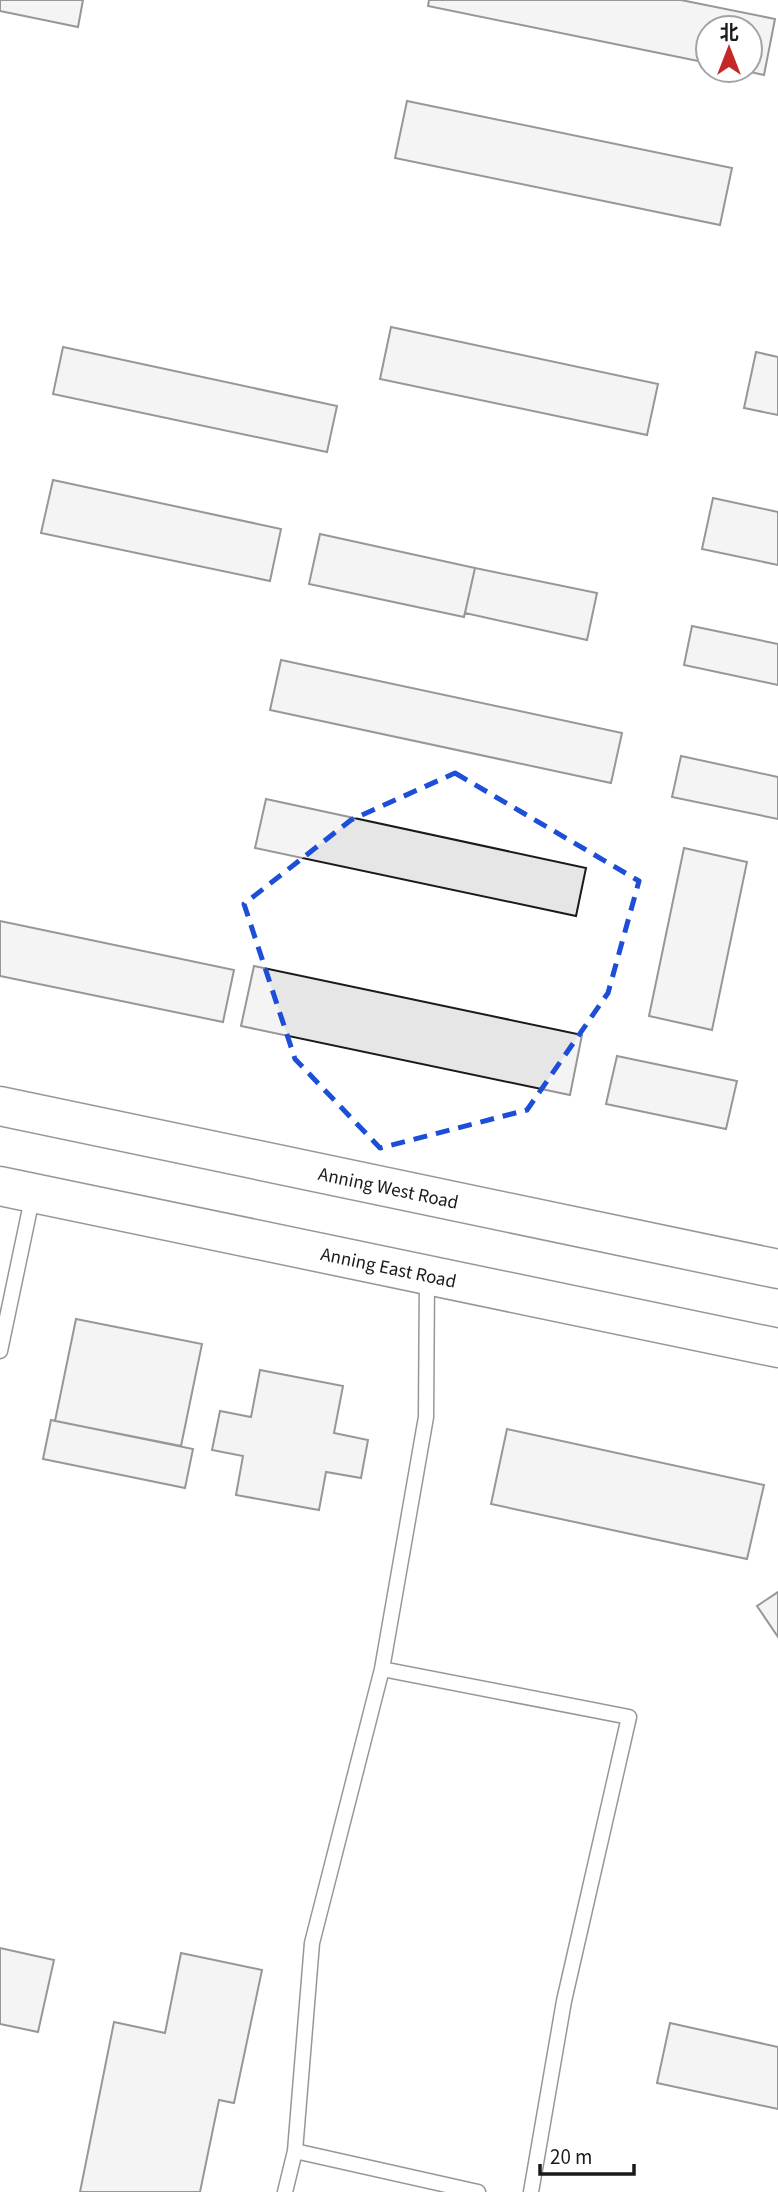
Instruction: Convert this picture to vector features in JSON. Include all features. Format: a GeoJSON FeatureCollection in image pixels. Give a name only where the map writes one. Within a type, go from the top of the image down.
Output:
{"type":"FeatureCollection","features":[{"type":"Feature","properties":{"kind":"main road","name":"Anning West Road"},"geometry":{"type":"LineString","coordinates":[[0,1106],[778,1269]]}},
{"type":"Feature","properties":{"kind":"main road","name":"Anning East Road"},"geometry":{"type":"LineString","coordinates":[[17,1189],[778,1348]]}},
{"type":"Feature","properties":{"kind":"lane"},"geometry":{"type":"LineString","coordinates":[[0,1351],[17,1189]]}},
{"type":"Feature","properties":{"kind":"lane"},"geometry":{"type":"LineString","coordinates":[[285,2192],[295,2151],[312,1943],[382,1669],[426,1417],[427,1275]]}},
{"type":"Feature","properties":{"kind":"lane"},"geometry":{"type":"LineString","coordinates":[[382,1669],[629,1717],[564,2001],[531,2192]]}},
{"type":"Feature","properties":{"kind":"lane"},"geometry":{"type":"LineString","coordinates":[[295,2151],[478,2192]]}},
{"type":"Feature","properties":{"kind":"highlighted area"},"geometry":{"type":"Polygon","coordinates":[[[455,773],[639,881],[608,993],[527,1110],[380,1148],[295,1059],[244,904],[351,820],[455,773]]]}},
{"type":"Feature","properties":{"kind":"building"},"geometry":{"type":"Polygon","coordinates":[[[0,0],[83,0],[78,27],[0,11],[0,0]]]}},
{"type":"Feature","properties":{"kind":"building"},"geometry":{"type":"Polygon","coordinates":[[[429,0],[681,0],[750,14],[694,14],[694,60],[428,6],[429,0]]]}},
{"type":"Feature","properties":{"kind":"building"},"geometry":{"type":"Polygon","coordinates":[[[764,17],[775,19],[764,75],[764,17]]]}},
{"type":"Feature","properties":{"kind":"building"},"geometry":{"type":"Polygon","coordinates":[[[407,101],[732,168],[720,225],[395,158],[407,101]]]}},
{"type":"Feature","properties":{"kind":"building"},"geometry":{"type":"Polygon","coordinates":[[[391,327],[658,384],[647,435],[380,379],[391,327]]]}},
{"type":"Feature","properties":{"kind":"building"},"geometry":{"type":"Polygon","coordinates":[[[63,347],[337,406],[327,452],[53,394],[63,347]]]}},
{"type":"Feature","properties":{"kind":"building"},"geometry":{"type":"Polygon","coordinates":[[[756,352],[778,357],[778,415],[744,408],[756,352]]]}},
{"type":"Feature","properties":{"kind":"building"},"geometry":{"type":"Polygon","coordinates":[[[53,480],[281,529],[270,581],[41,533],[53,480]]]}},
{"type":"Feature","properties":{"kind":"building"},"geometry":{"type":"Polygon","coordinates":[[[713,498],[778,512],[778,565],[702,549],[713,498]]]}},
{"type":"Feature","properties":{"kind":"building"},"geometry":{"type":"Polygon","coordinates":[[[320,534],[475,568],[464,617],[309,584],[320,534]]]}},
{"type":"Feature","properties":{"kind":"building"},"geometry":{"type":"Polygon","coordinates":[[[475,568],[597,593],[587,640],[465,613],[475,568]]]}},
{"type":"Feature","properties":{"kind":"building"},"geometry":{"type":"Polygon","coordinates":[[[692,626],[778,644],[778,685],[684,665],[692,626]]]}},
{"type":"Feature","properties":{"kind":"building"},"geometry":{"type":"Polygon","coordinates":[[[281,660],[622,733],[611,783],[270,710],[281,660]]]}},
{"type":"Feature","properties":{"kind":"building"},"geometry":{"type":"Polygon","coordinates":[[[681,756],[778,777],[778,819],[672,797],[681,756]]]}},
{"type":"Feature","properties":{"kind":"building"},"geometry":{"type":"Polygon","coordinates":[[[266,799],[586,868],[576,916],[255,848],[266,799]]]}},
{"type":"Feature","properties":{"kind":"building"},"geometry":{"type":"Polygon","coordinates":[[[684,848],[747,862],[712,1030],[649,1016],[684,848]]]}},
{"type":"Feature","properties":{"kind":"building"},"geometry":{"type":"Polygon","coordinates":[[[0,921],[234,970],[223,1022],[0,976],[0,921]]]}},
{"type":"Feature","properties":{"kind":"building"},"geometry":{"type":"Polygon","coordinates":[[[254,966],[582,1035],[570,1095],[241,1026],[254,966]]]}},
{"type":"Feature","properties":{"kind":"building"},"geometry":{"type":"Polygon","coordinates":[[[617,1056],[737,1081],[726,1129],[606,1104],[617,1056]]]}},
{"type":"Feature","properties":{"kind":"building"},"geometry":{"type":"Polygon","coordinates":[[[76,1319],[202,1344],[181,1446],[55,1421],[76,1319]]]}},
{"type":"Feature","properties":{"kind":"building"},"geometry":{"type":"Polygon","coordinates":[[[260,1370],[343,1386],[334,1433],[368,1440],[361,1478],[326,1472],[319,1510],[236,1495],[243,1456],[212,1450],[220,1411],[251,1417],[260,1370]]]}},
{"type":"Feature","properties":{"kind":"building"},"geometry":{"type":"Polygon","coordinates":[[[51,1420],[193,1449],[185,1488],[43,1459],[51,1420]]]}},
{"type":"Feature","properties":{"kind":"building"},"geometry":{"type":"Polygon","coordinates":[[[507,1429],[764,1485],[747,1559],[491,1504],[507,1429]]]}},
{"type":"Feature","properties":{"kind":"building"},"geometry":{"type":"Polygon","coordinates":[[[778,1592],[778,1637],[757,1606],[778,1592]]]}},
{"type":"Feature","properties":{"kind":"building"},"geometry":{"type":"Polygon","coordinates":[[[0,1948],[54,1960],[38,2032],[0,2024],[0,1948]]]}},
{"type":"Feature","properties":{"kind":"building"},"geometry":{"type":"Polygon","coordinates":[[[181,1953],[262,1970],[234,2103],[219,2100],[200,2192],[80,2192],[114,2022],[165,2033],[181,1953]]]}},
{"type":"Feature","properties":{"kind":"building"},"geometry":{"type":"Polygon","coordinates":[[[670,2023],[778,2047],[778,2109],[657,2083],[670,2023]]]}}]}
